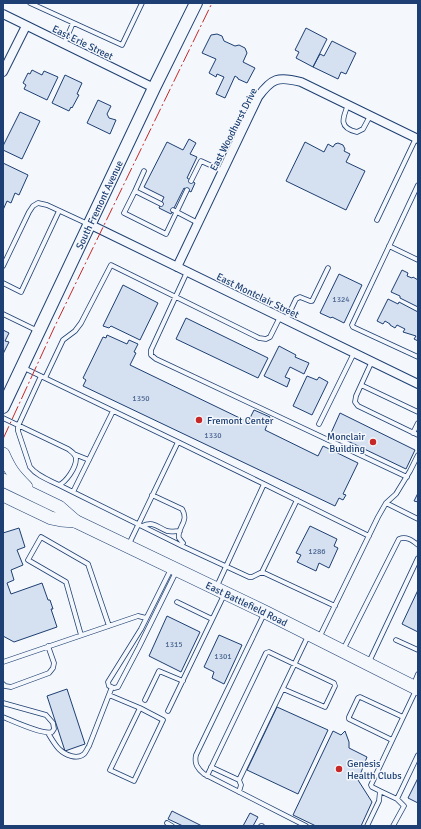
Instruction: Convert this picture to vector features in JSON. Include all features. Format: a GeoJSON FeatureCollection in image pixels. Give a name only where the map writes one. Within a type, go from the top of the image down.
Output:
{"type":"FeatureCollection","features":[{"type":"Feature","properties":{"kind":"main road","name":"South Fremont Avenue"},"geometry":{"type":"LineString","coordinates":[[4,402],[196,3]]}},
{"type":"Feature","properties":{"kind":"main road"},"geometry":{"type":"LineString","coordinates":[[3,454],[14,475],[33,494]]}},
{"type":"Feature","properties":{"kind":"main road","name":"East Battlefield Road"},"geometry":{"type":"LineString","coordinates":[[3,480],[58,507],[75,520],[265,612],[368,664],[416,684]]}},
{"type":"Feature","properties":{"kind":"main road","name":"East Battlefield Road"},"geometry":{"type":"LineString","coordinates":[[3,495],[51,518],[75,520]]}},
{"type":"Feature","properties":{"kind":"main road"},"geometry":{"type":"LineString","coordinates":[[3,502],[22,504]]}},
{"type":"Feature","properties":{"kind":"street","name":"East Erie Street"},"geometry":{"type":"LineString","coordinates":[[3,14],[154,88]]}},
{"type":"Feature","properties":{"kind":"street"},"geometry":{"type":"LineString","coordinates":[[3,72],[26,26]]}},
{"type":"Feature","properties":{"kind":"street","name":"East Woodhurst Drive"},"geometry":{"type":"LineString","coordinates":[[177,267],[258,98],[272,81],[290,79],[301,82],[417,139]]}},
{"type":"Feature","properties":{"kind":"street","name":"East Montclair Street"},"geometry":{"type":"LineString","coordinates":[[89,224],[418,384]]}},
{"type":"Feature","properties":{"kind":"lane"},"geometry":{"type":"LineString","coordinates":[[30,3],[122,46],[142,3]]}},
{"type":"Feature","properties":{"kind":"lane"},"geometry":{"type":"LineString","coordinates":[[64,44],[73,23]]}},
{"type":"Feature","properties":{"kind":"lane"},"geometry":{"type":"LineString","coordinates":[[348,105],[343,116],[343,122],[350,130],[358,132],[363,129],[370,116]]}},
{"type":"Feature","properties":{"kind":"lane"},"geometry":{"type":"LineString","coordinates":[[377,220],[417,139]]}},
{"type":"Feature","properties":{"kind":"lane"},"geometry":{"type":"LineString","coordinates":[[191,181],[201,160],[223,171]]}},
{"type":"Feature","properties":{"kind":"lane"},"geometry":{"type":"LineString","coordinates":[[144,171],[124,213],[166,234],[175,211],[187,190]]}},
{"type":"Feature","properties":{"kind":"lane"},"geometry":{"type":"LineString","coordinates":[[418,185],[352,325],[418,357]]}},
{"type":"Feature","properties":{"kind":"lane"},"geometry":{"type":"LineString","coordinates":[[135,191],[161,204]]}},
{"type":"Feature","properties":{"kind":"lane"},"geometry":{"type":"LineString","coordinates":[[3,266],[28,212],[38,203],[47,205],[89,224]]}},
{"type":"Feature","properties":{"kind":"lane"},"geometry":{"type":"LineString","coordinates":[[3,283],[21,292],[59,211]]}},
{"type":"Feature","properties":{"kind":"lane"},"geometry":{"type":"LineString","coordinates":[[175,211],[198,223]]}},
{"type":"Feature","properties":{"kind":"lane"},"geometry":{"type":"LineString","coordinates":[[389,246],[418,260]]}},
{"type":"Feature","properties":{"kind":"lane"},"geometry":{"type":"LineString","coordinates":[[297,500],[262,572],[249,577],[39,475],[30,467],[18,431],[18,426],[63,340],[75,331],[81,323],[111,265],[260,338],[266,339],[270,337],[296,299],[300,297],[312,301],[328,268]]}},
{"type":"Feature","properties":{"kind":"lane"},"geometry":{"type":"LineString","coordinates":[[187,272],[151,350],[151,355],[156,359],[407,477]]}},
{"type":"Feature","properties":{"kind":"lane"},"geometry":{"type":"LineString","coordinates":[[3,314],[38,331]]}},
{"type":"Feature","properties":{"kind":"lane"},"geometry":{"type":"LineString","coordinates":[[319,424],[354,353]]}},
{"type":"Feature","properties":{"kind":"lane"},"geometry":{"type":"LineString","coordinates":[[372,361],[356,396],[355,402],[358,406],[416,434],[418,423]]}},
{"type":"Feature","properties":{"kind":"lane"},"geometry":{"type":"LineString","coordinates":[[22,367],[369,536]]}},
{"type":"Feature","properties":{"kind":"lane"},"geometry":{"type":"LineString","coordinates":[[361,385],[418,412]]}},
{"type":"Feature","properties":{"kind":"lane"},"geometry":{"type":"LineString","coordinates":[[73,492],[113,411]]}},
{"type":"Feature","properties":{"kind":"lane"},"geometry":{"type":"LineString","coordinates":[[3,418],[89,460]]}},
{"type":"Feature","properties":{"kind":"lane"},"geometry":{"type":"LineString","coordinates":[[128,546],[140,525],[152,495],[178,442]]}},
{"type":"Feature","properties":{"kind":"lane"},"geometry":{"type":"LineString","coordinates":[[58,485],[67,479],[74,466],[76,459],[74,454]]}},
{"type":"Feature","properties":{"kind":"lane"},"geometry":{"type":"LineString","coordinates":[[238,780],[294,664],[335,606],[386,503],[396,494],[407,477],[418,455]]}},
{"type":"Feature","properties":{"kind":"lane"},"geometry":{"type":"LineString","coordinates":[[168,712],[212,619],[226,566],[264,484]]}},
{"type":"Feature","properties":{"kind":"lane"},"geometry":{"type":"LineString","coordinates":[[152,495],[182,509],[185,514],[185,518],[179,538],[183,543]]}},
{"type":"Feature","properties":{"kind":"lane"},"geometry":{"type":"LineString","coordinates":[[386,503],[418,519]]}},
{"type":"Feature","properties":{"kind":"lane"},"geometry":{"type":"LineString","coordinates":[[140,525],[153,524],[167,531],[180,531]]}},
{"type":"Feature","properties":{"kind":"lane"},"geometry":{"type":"LineString","coordinates":[[81,635],[66,582],[28,560],[41,537],[88,564],[109,626]]}},
{"type":"Feature","properties":{"kind":"lane"},"geometry":{"type":"LineString","coordinates":[[343,651],[399,539],[407,538],[418,545]]}},
{"type":"Feature","properties":{"kind":"lane"},"geometry":{"type":"LineString","coordinates":[[368,664],[418,558]]}},
{"type":"Feature","properties":{"kind":"lane"},"geometry":{"type":"LineString","coordinates":[[175,568],[140,647],[118,687],[116,688],[110,686],[108,682],[175,568]]}},
{"type":"Feature","properties":{"kind":"lane"},"geometry":{"type":"LineString","coordinates":[[262,572],[335,606]]}},
{"type":"Feature","properties":{"kind":"lane"},"geometry":{"type":"LineString","coordinates":[[177,602],[212,619]]}},
{"type":"Feature","properties":{"kind":"lane"},"geometry":{"type":"LineString","coordinates":[[265,612],[196,755],[195,761],[199,770],[206,776],[306,826]]}},
{"type":"Feature","properties":{"kind":"lane"},"geometry":{"type":"LineString","coordinates":[[3,662],[138,616],[146,618]]}},
{"type":"Feature","properties":{"kind":"lane"},"geometry":{"type":"LineString","coordinates":[[396,640],[418,650]]}},
{"type":"Feature","properties":{"kind":"lane"},"geometry":{"type":"LineString","coordinates":[[3,684],[4,686],[11,686],[49,673],[53,668],[54,663],[48,646]]}},
{"type":"Feature","properties":{"kind":"lane"},"geometry":{"type":"LineString","coordinates":[[206,776],[266,653],[269,652],[334,683],[335,686],[326,706],[323,707],[282,689]]}},
{"type":"Feature","properties":{"kind":"lane"},"geometry":{"type":"LineString","coordinates":[[145,700],[159,670],[183,681]]}},
{"type":"Feature","properties":{"kind":"lane"},"geometry":{"type":"LineString","coordinates":[[393,826],[404,806],[397,799],[372,787],[371,785],[403,717],[416,684]]}},
{"type":"Feature","properties":{"kind":"lane"},"geometry":{"type":"LineString","coordinates":[[48,733],[59,749],[63,752],[75,757],[84,754],[89,746],[112,687]]}},
{"type":"Feature","properties":{"kind":"lane"},"geometry":{"type":"LineString","coordinates":[[109,695],[140,708],[163,720],[134,781],[110,770],[140,708]]}},
{"type":"Feature","properties":{"kind":"lane"},"geometry":{"type":"LineString","coordinates":[[392,740],[349,719],[358,698],[360,697],[403,717]]}},
{"type":"Feature","properties":{"kind":"lane"},"geometry":{"type":"LineString","coordinates":[[3,703],[42,714],[48,717],[53,723],[54,728],[52,732],[40,732],[3,717]]}},
{"type":"Feature","properties":{"kind":"lane"},"geometry":{"type":"LineString","coordinates":[[397,799],[418,756]]}},
{"type":"Feature","properties":{"kind":"lane"},"geometry":{"type":"LineString","coordinates":[[211,767],[238,780],[241,785],[239,792]]}},
{"type":"Feature","properties":{"kind":"lane"},"geometry":{"type":"LineString","coordinates":[[367,826],[379,801],[380,791]]}},
{"type":"Feature","properties":{"kind":"lane"},"geometry":{"type":"LineString","coordinates":[[167,823],[172,826]]}},
{"type":"Feature","properties":{"kind":"building"},"geometry":{"type":"Polygon","coordinates":[[[306,28],[327,39],[313,67],[296,58],[299,52],[295,50],[306,28]]]}},
{"type":"Feature","properties":{"kind":"building"},"geometry":{"type":"Polygon","coordinates":[[[217,34],[222,36],[224,41],[235,46],[239,45],[245,48],[247,53],[243,62],[255,68],[247,83],[235,76],[225,98],[216,94],[224,77],[217,74],[216,77],[209,73],[216,59],[202,53],[211,35],[217,34]]]}},
{"type":"Feature","properties":{"kind":"building"},"geometry":{"type":"Polygon","coordinates":[[[332,41],[356,53],[346,74],[341,72],[338,79],[313,67],[320,54],[324,56],[332,41]]]}},
{"type":"Feature","properties":{"kind":"building"},"geometry":{"type":"Polygon","coordinates":[[[32,70],[42,75],[44,71],[58,77],[47,100],[24,89],[26,85],[23,83],[28,73],[30,74],[32,70]]]}},
{"type":"Feature","properties":{"kind":"building"},"geometry":{"type":"Polygon","coordinates":[[[65,75],[82,83],[77,94],[79,95],[69,111],[52,103],[65,75]]]}},
{"type":"Feature","properties":{"kind":"building"},"geometry":{"type":"Polygon","coordinates":[[[98,100],[111,106],[107,114],[109,118],[116,120],[110,134],[87,123],[98,100]]]}},
{"type":"Feature","properties":{"kind":"building"},"geometry":{"type":"Polygon","coordinates":[[[20,112],[40,121],[22,159],[3,150],[3,146],[20,112]]]}},
{"type":"Feature","properties":{"kind":"building"},"geometry":{"type":"Polygon","coordinates":[[[189,139],[196,143],[190,154],[197,157],[187,178],[195,183],[191,192],[184,188],[171,214],[159,208],[164,197],[144,187],[167,142],[183,150],[189,139]]]}},
{"type":"Feature","properties":{"kind":"building"},"geometry":{"type":"Polygon","coordinates":[[[305,142],[324,152],[328,144],[333,147],[338,143],[343,145],[345,149],[344,151],[350,154],[346,162],[365,171],[346,210],[286,181],[305,142]]]}},
{"type":"Feature","properties":{"kind":"building"},"geometry":{"type":"Polygon","coordinates":[[[3,163],[28,175],[19,195],[15,193],[11,203],[7,201],[3,210],[3,163]]]}},
{"type":"Feature","properties":{"kind":"building"},"geometry":{"type":"Polygon","coordinates":[[[402,270],[408,273],[407,276],[418,280],[418,307],[391,292],[402,270]]]}},
{"type":"Feature","properties":{"kind":"building"},"geometry":{"type":"Polygon","coordinates":[[[339,274],[362,285],[344,323],[320,313],[339,274]]]}},
{"type":"Feature","properties":{"kind":"building"},"geometry":{"type":"Polygon","coordinates":[[[123,285],[158,303],[140,340],[111,326],[109,328],[103,326],[123,285]]]}},
{"type":"Feature","properties":{"kind":"building"},"geometry":{"type":"Polygon","coordinates":[[[388,299],[398,304],[399,302],[418,312],[418,341],[414,339],[416,336],[403,332],[405,329],[397,325],[395,328],[385,321],[383,324],[377,321],[388,299]]]}},
{"type":"Feature","properties":{"kind":"building"},"geometry":{"type":"Polygon","coordinates":[[[186,318],[268,358],[258,378],[176,339],[186,318]]]}},
{"type":"Feature","properties":{"kind":"building"},"geometry":{"type":"Polygon","coordinates":[[[3,330],[9,333],[5,341],[9,342],[3,354],[3,330]]]}},
{"type":"Feature","properties":{"kind":"building","name":"Fremont Center"},"geometry":{"type":"Polygon","coordinates":[[[107,335],[127,344],[129,340],[138,344],[134,352],[136,353],[130,365],[248,422],[254,410],[270,417],[265,430],[318,456],[323,446],[358,463],[343,494],[346,495],[343,500],[339,498],[335,506],[83,386],[86,380],[83,378],[103,337],[106,338],[107,335]]]}},
{"type":"Feature","properties":{"kind":"building"},"geometry":{"type":"Polygon","coordinates":[[[279,346],[296,355],[295,357],[309,363],[304,374],[290,367],[285,377],[290,379],[287,387],[264,376],[279,346]]]}},
{"type":"Feature","properties":{"kind":"building"},"geometry":{"type":"Polygon","coordinates":[[[307,376],[317,380],[319,377],[328,382],[312,415],[293,406],[307,376]]]}},
{"type":"Feature","properties":{"kind":"building","name":"Monclair Building"},"geometry":{"type":"Polygon","coordinates":[[[340,413],[415,450],[406,469],[331,433],[340,413]]]}},
{"type":"Feature","properties":{"kind":"building"},"geometry":{"type":"Polygon","coordinates":[[[418,493],[418,502],[414,501],[418,493]]]}},
{"type":"Feature","properties":{"kind":"building"},"geometry":{"type":"Polygon","coordinates":[[[310,526],[337,539],[334,546],[338,548],[329,568],[319,563],[316,571],[297,562],[301,555],[296,553],[310,526]]]}},
{"type":"Feature","properties":{"kind":"building"},"geometry":{"type":"Polygon","coordinates":[[[19,528],[25,547],[17,550],[23,565],[11,570],[14,580],[7,583],[11,594],[42,583],[48,600],[50,600],[53,609],[51,609],[57,627],[14,642],[3,636],[3,533],[19,528]]]}},
{"type":"Feature","properties":{"kind":"building"},"geometry":{"type":"Polygon","coordinates":[[[418,590],[418,632],[402,624],[418,590]]]}},
{"type":"Feature","properties":{"kind":"building"},"geometry":{"type":"Polygon","coordinates":[[[167,616],[200,632],[181,672],[149,656],[167,616]]]}},
{"type":"Feature","properties":{"kind":"building"},"geometry":{"type":"Polygon","coordinates":[[[219,635],[242,645],[224,684],[212,678],[214,672],[204,667],[219,635]]]}},
{"type":"Feature","properties":{"kind":"building"},"geometry":{"type":"Polygon","coordinates":[[[67,689],[85,744],[65,751],[47,696],[67,689]]]}},
{"type":"Feature","properties":{"kind":"building"},"geometry":{"type":"Polygon","coordinates":[[[277,707],[328,730],[298,794],[247,770],[277,707]]]}},
{"type":"Feature","properties":{"kind":"building","name":"Genesis Health Clubs"},"geometry":{"type":"Polygon","coordinates":[[[333,731],[341,735],[345,731],[349,742],[349,748],[367,757],[358,780],[372,802],[361,826],[316,826],[293,815],[333,731]]]}},
{"type":"Feature","properties":{"kind":"building"},"geometry":{"type":"Polygon","coordinates":[[[418,778],[418,803],[408,798],[418,778]]]}},
{"type":"Feature","properties":{"kind":"building"},"geometry":{"type":"Polygon","coordinates":[[[172,811],[202,826],[183,826],[168,819],[172,811]]]}},
{"type":"Feature","properties":{"kind":"building"},"geometry":{"type":"Polygon","coordinates":[[[250,813],[258,817],[253,826],[243,826],[250,813]]]}},
{"type":"Feature","properties":{"kind":"power"},"geometry":{"type":"LineString","coordinates":[[3,439],[54,328],[212,3]]}},
{"type":"Feature","properties":{"kind":"place","name":"Fremont Center"},"geometry":{"type":"Point","coordinates":[199,420]}},
{"type":"Feature","properties":{"kind":"place","name":"Monclair Building"},"geometry":{"type":"Point","coordinates":[373,442]}},
{"type":"Feature","properties":{"kind":"place","name":"Genesis Health Clubs"},"geometry":{"type":"Point","coordinates":[339,769]}}]}
